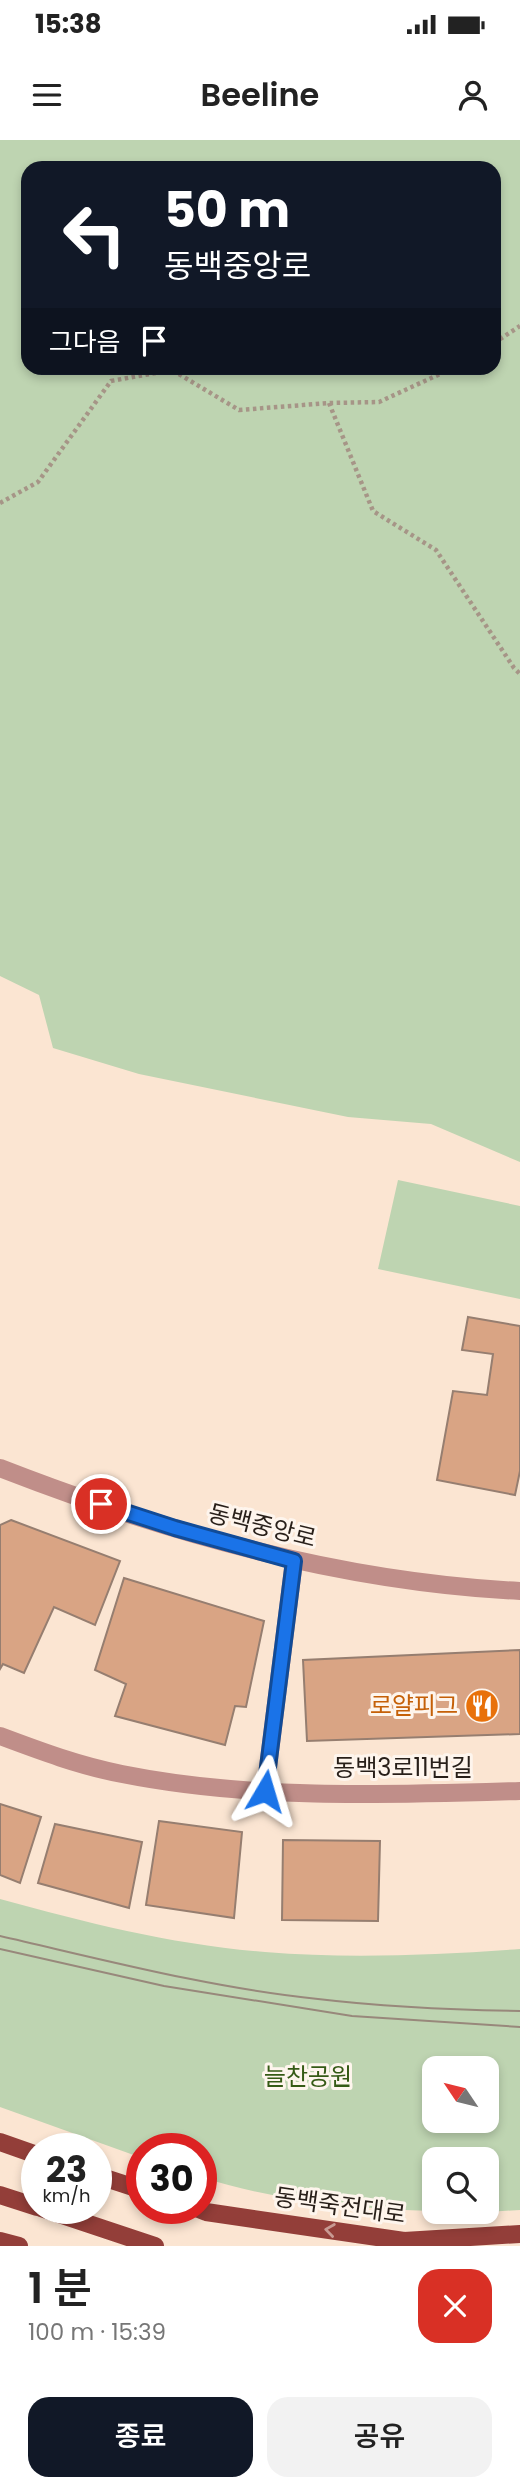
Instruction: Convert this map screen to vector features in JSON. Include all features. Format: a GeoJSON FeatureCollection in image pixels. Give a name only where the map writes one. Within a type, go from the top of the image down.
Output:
{"type":"FeatureCollection","features":[{"type":"Feature","properties":{"kind":"main road"},"geometry":{"type":"LineString","coordinates":[[0,2142],[21,2149]]}},
{"type":"Feature","properties":{"kind":"main road"},"geometry":{"type":"LineString","coordinates":[[0,2195],[21,2202]]}},
{"type":"Feature","properties":{"kind":"main road","name":"동백죽전대로"},"geometry":{"type":"LineString","coordinates":[[217,2214],[404,2241],[520,2234]]}},
{"type":"Feature","properties":{"kind":"main road"},"geometry":{"type":"LineString","coordinates":[[88,2224],[155,2246]]}},
{"type":"Feature","properties":{"kind":"street","name":"동백중앙로"},"geometry":{"type":"LineString","coordinates":[[0,1468],[51,1488],[175,1528],[294,1561],[405,1580],[520,1591]]}},
{"type":"Feature","properties":{"kind":"street"},"geometry":{"type":"LineString","coordinates":[[265,1791],[294,1561]]}},
{"type":"Feature","properties":{"kind":"street","name":"동백3로11번길"},"geometry":{"type":"LineString","coordinates":[[0,1736],[64,1759],[120,1774],[201,1786],[265,1791],[520,1791]]}},
{"type":"Feature","properties":{"kind":"path"},"geometry":{"type":"LineString","coordinates":[[501,338],[520,326]]}},
{"type":"Feature","properties":{"kind":"path"},"geometry":{"type":"LineString","coordinates":[[0,503],[38,482],[111,381],[144,375]]}},
{"type":"Feature","properties":{"kind":"path"},"geometry":{"type":"LineString","coordinates":[[180,375],[240,410],[379,402],[438,375]]}},
{"type":"Feature","properties":{"kind":"path"},"geometry":{"type":"LineString","coordinates":[[329,403],[373,511],[436,550],[520,674]]}},
{"type":"Feature","properties":{"kind":"green space"},"geometry":{"type":"Polygon","coordinates":[[[0,140],[520,140],[520,1162],[431,1124],[348,1117],[139,1074],[53,1048],[39,995],[0,976],[0,140]]]}},
{"type":"Feature","properties":{"kind":"green space"},"geometry":{"type":"Polygon","coordinates":[[[398,1180],[520,1206],[520,1299],[378,1269],[398,1180]]]}},
{"type":"Feature","properties":{"kind":"green space","name":"늘찬공원"},"geometry":{"type":"Polygon","coordinates":[[[0,1899],[131,1932],[231,1949],[329,1955],[393,1955],[520,1949],[520,2210],[499,2211],[499,2147],[422,2147],[422,2210],[346,2206],[287,2198],[217,2181],[217,2133],[126,2133],[126,2152],[112,2147],[112,2133],[72,2133],[0,2107],[0,1899]]]}},
{"type":"Feature","properties":{"kind":"building"},"geometry":{"type":"Polygon","coordinates":[[[468,1317],[520,1326],[520,1471],[515,1495],[437,1480],[453,1391],[487,1395],[493,1354],[462,1350],[468,1317]]]}},
{"type":"Feature","properties":{"kind":"building"},"geometry":{"type":"Polygon","coordinates":[[[11,1520],[120,1561],[95,1625],[54,1607],[24,1673],[3,1664],[0,1669],[0,1525],[11,1520]]]}},
{"type":"Feature","properties":{"kind":"building"},"geometry":{"type":"Polygon","coordinates":[[[124,1578],[264,1621],[246,1707],[235,1706],[225,1745],[115,1716],[126,1684],[95,1670],[124,1578]]]}},
{"type":"Feature","properties":{"kind":"building"},"geometry":{"type":"Polygon","coordinates":[[[520,1650],[520,1734],[307,1741],[303,1660],[520,1650]]]}},
{"type":"Feature","properties":{"kind":"building"},"geometry":{"type":"Polygon","coordinates":[[[0,1804],[41,1817],[20,1883],[0,1875],[0,1804]]]}},
{"type":"Feature","properties":{"kind":"building"},"geometry":{"type":"Polygon","coordinates":[[[159,1821],[242,1832],[234,1918],[146,1905],[159,1821]]]}},
{"type":"Feature","properties":{"kind":"building"},"geometry":{"type":"Polygon","coordinates":[[[55,1824],[142,1842],[129,1908],[38,1883],[55,1824]]]}},
{"type":"Feature","properties":{"kind":"building"},"geometry":{"type":"Polygon","coordinates":[[[283,1840],[380,1841],[378,1921],[282,1920],[283,1840]]]}},
{"type":"Feature","properties":{"kind":"tram line"},"geometry":{"type":"LineString","coordinates":[[0,1936],[158,1972],[278,1994],[394,2006],[520,2011]]}},
{"type":"Feature","properties":{"kind":"tram line"},"geometry":{"type":"LineString","coordinates":[[0,1949],[164,1986],[352,2016],[520,2027]]}},
{"type":"Feature","properties":{"kind":"place","name":"로얄피그"},"geometry":{"type":"Point","coordinates":[482,1706]}},
{"type":"Feature","properties":{"kind":"route"},"geometry":{"type":"LineString","coordinates":[[101,1504],[294,1561],[265,1791]]}}]}
